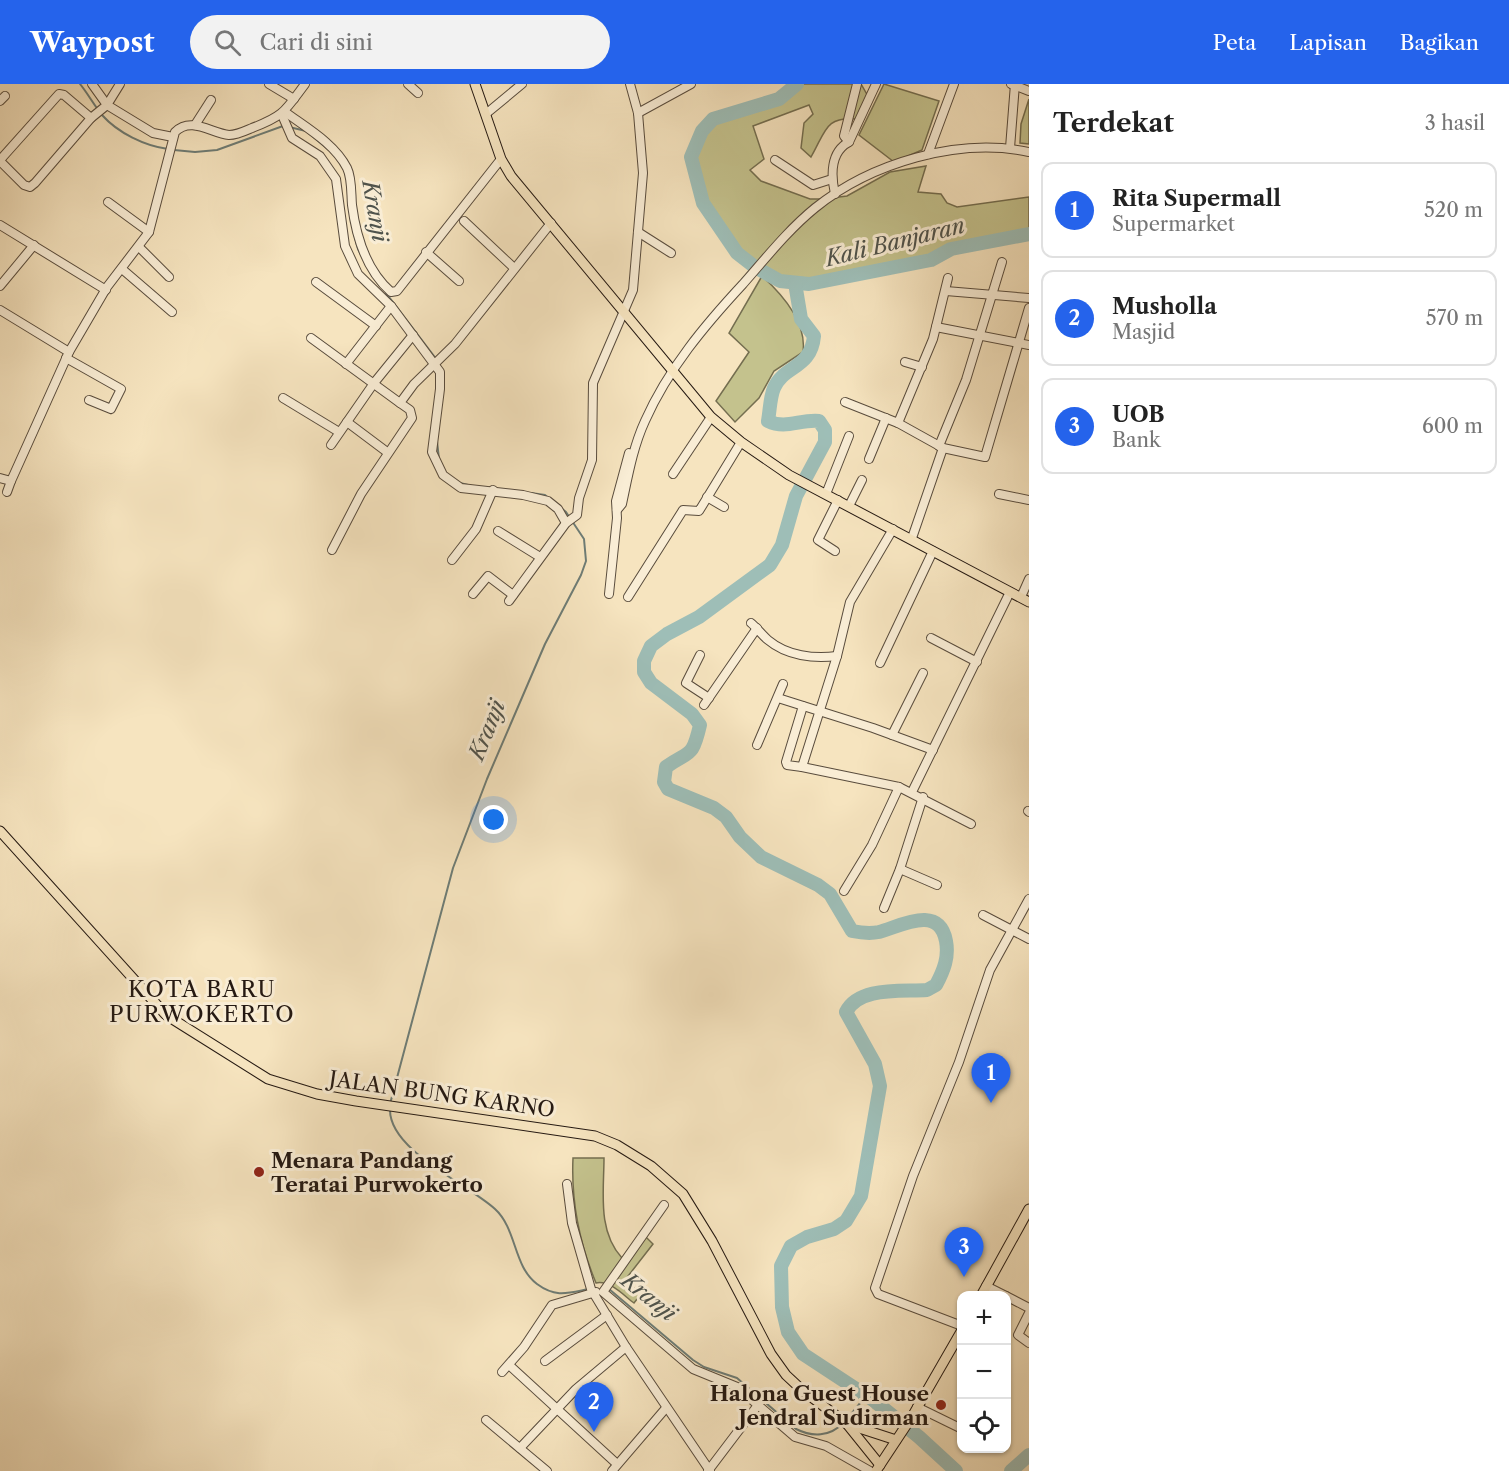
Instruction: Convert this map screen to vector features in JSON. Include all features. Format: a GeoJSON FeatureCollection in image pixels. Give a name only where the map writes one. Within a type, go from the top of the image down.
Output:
{"type":"FeatureCollection","features":[{"type":"Feature","properties":{"kind":"main road"},"geometry":{"type":"LineString","coordinates":[[475,84],[487,113],[501,159],[511,176],[624,315],[711,417],[741,442],[789,475],[912,538],[1025,600]]}},
{"type":"Feature","properties":{"kind":"main road","name":"JALAN BUNG KARNO"},"geometry":{"type":"LineString","coordinates":[[0,831],[166,1015],[268,1079],[317,1094],[595,1136],[617,1145],[651,1166],[683,1194],[699,1218],[771,1354],[786,1375],[844,1421]]}},
{"type":"Feature","properties":{"kind":"main road"},"geometry":{"type":"LineString","coordinates":[[984,1291],[1028,1213]]}},
{"type":"Feature","properties":{"kind":"main road"},"geometry":{"type":"LineString","coordinates":[[844,1421],[878,1468],[915,1411],[957,1337]]}},
{"type":"Feature","properties":{"kind":"main road"},"geometry":{"type":"LineString","coordinates":[[844,1421],[898,1438]]}},
{"type":"Feature","properties":{"kind":"street"},"geometry":{"type":"LineString","coordinates":[[92,84],[105,106],[153,134],[173,137]]}},
{"type":"Feature","properties":{"kind":"street"},"geometry":{"type":"LineString","coordinates":[[93,116],[64,94],[59,94],[0,161],[24,186],[30,187],[93,116],[105,106],[120,84]]}},
{"type":"Feature","properties":{"kind":"street"},"geometry":{"type":"LineString","coordinates":[[269,84],[294,99]]}},
{"type":"Feature","properties":{"kind":"street"},"geometry":{"type":"LineString","coordinates":[[7,492],[67,355],[106,290],[140,248],[149,232],[173,137],[179,129],[195,125],[233,135],[284,114],[305,84]]}},
{"type":"Feature","properties":{"kind":"street"},"geometry":{"type":"LineString","coordinates":[[408,84],[418,93]]}},
{"type":"Feature","properties":{"kind":"street"},"geometry":{"type":"LineString","coordinates":[[487,113],[522,84]]}},
{"type":"Feature","properties":{"kind":"street"},"geometry":{"type":"LineString","coordinates":[[473,594],[488,576],[511,598],[540,557],[569,521],[577,515],[593,454],[592,389],[633,290],[643,173],[638,113],[630,84]]}},
{"type":"Feature","properties":{"kind":"street"},"geometry":{"type":"LineString","coordinates":[[638,113],[691,84]]}},
{"type":"Feature","properties":{"kind":"street"},"geometry":{"type":"LineString","coordinates":[[849,142],[844,136],[857,84]]}},
{"type":"Feature","properties":{"kind":"street"},"geometry":{"type":"LineString","coordinates":[[835,194],[832,178],[835,158],[841,147],[849,142],[876,84]]}},
{"type":"Feature","properties":{"kind":"street"},"geometry":{"type":"LineString","coordinates":[[928,154],[954,84]]}},
{"type":"Feature","properties":{"kind":"street"},"geometry":{"type":"LineString","coordinates":[[1010,148],[1013,85],[1029,91]]}},
{"type":"Feature","properties":{"kind":"street"},"geometry":{"type":"LineString","coordinates":[[195,125],[212,100]]}},
{"type":"Feature","properties":{"kind":"street"},"geometry":{"type":"LineString","coordinates":[[284,114],[292,138],[320,156],[336,179],[348,256],[358,274],[391,306],[436,363],[441,380],[432,442],[434,461],[443,475],[461,488],[493,490],[548,501],[569,521]]}},
{"type":"Feature","properties":{"kind":"street"},"geometry":{"type":"LineString","coordinates":[[284,114],[318,135],[342,160],[348,171],[355,229],[363,251],[388,290],[396,291],[501,159]]}},
{"type":"Feature","properties":{"kind":"street"},"geometry":{"type":"LineString","coordinates":[[609,594],[616,501],[630,448],[650,401],[671,369],[719,309],[773,250],[807,215],[835,194],[869,176],[928,154],[977,148],[1010,148],[1029,152]]}},
{"type":"Feature","properties":{"kind":"street"},"geometry":{"type":"LineString","coordinates":[[775,160],[810,184],[832,178]]}},
{"type":"Feature","properties":{"kind":"street"},"geometry":{"type":"LineString","coordinates":[[108,202],[149,232]]}},
{"type":"Feature","properties":{"kind":"street"},"geometry":{"type":"LineString","coordinates":[[464,221],[514,268]]}},
{"type":"Feature","properties":{"kind":"street"},"geometry":{"type":"LineString","coordinates":[[400,403],[414,384],[455,344],[551,223]]}},
{"type":"Feature","properties":{"kind":"street"},"geometry":{"type":"LineString","coordinates":[[0,225],[106,290]]}},
{"type":"Feature","properties":{"kind":"street"},"geometry":{"type":"LineString","coordinates":[[638,232],[671,253]]}},
{"type":"Feature","properties":{"kind":"street"},"geometry":{"type":"LineString","coordinates":[[0,286],[34,244]]}},
{"type":"Feature","properties":{"kind":"street"},"geometry":{"type":"LineString","coordinates":[[140,248],[169,277]]}},
{"type":"Feature","properties":{"kind":"street"},"geometry":{"type":"LineString","coordinates":[[426,252],[459,280]]}},
{"type":"Feature","properties":{"kind":"street"},"geometry":{"type":"LineString","coordinates":[[912,538],[981,334],[1002,262]]}},
{"type":"Feature","properties":{"kind":"street"},"geometry":{"type":"LineString","coordinates":[[122,269],[172,312]]}},
{"type":"Feature","properties":{"kind":"street"},"geometry":{"type":"LineString","coordinates":[[898,423],[936,327],[948,278]]}},
{"type":"Feature","properties":{"kind":"street"},"geometry":{"type":"LineString","coordinates":[[315,282],[376,326]]}},
{"type":"Feature","properties":{"kind":"street"},"geometry":{"type":"LineString","coordinates":[[946,291],[1029,298]]}},
{"type":"Feature","properties":{"kind":"street"},"geometry":{"type":"LineString","coordinates":[[346,364],[391,306]]}},
{"type":"Feature","properties":{"kind":"street"},"geometry":{"type":"LineString","coordinates":[[845,402],[898,423],[941,447],[985,457],[1029,308]]}},
{"type":"Feature","properties":{"kind":"street"},"geometry":{"type":"LineString","coordinates":[[0,310],[121,388],[111,409],[89,400]]}},
{"type":"Feature","properties":{"kind":"street"},"geometry":{"type":"LineString","coordinates":[[936,327],[1029,345]]}},
{"type":"Feature","properties":{"kind":"street"},"geometry":{"type":"LineString","coordinates":[[331,445],[374,383],[413,335]]}},
{"type":"Feature","properties":{"kind":"street"},"geometry":{"type":"LineString","coordinates":[[311,338],[410,410],[412,417],[387,452],[332,550]]}},
{"type":"Feature","properties":{"kind":"street"},"geometry":{"type":"LineString","coordinates":[[905,362],[922,367]]}},
{"type":"Feature","properties":{"kind":"street"},"geometry":{"type":"LineString","coordinates":[[283,398],[339,432]]}},
{"type":"Feature","properties":{"kind":"street"},"geometry":{"type":"LineString","coordinates":[[673,474],[711,417]]}},
{"type":"Feature","properties":{"kind":"street"},"geometry":{"type":"LineString","coordinates":[[868,459],[886,418]]}},
{"type":"Feature","properties":{"kind":"street"},"geometry":{"type":"LineString","coordinates":[[347,422],[387,452]]}},
{"type":"Feature","properties":{"kind":"street"},"geometry":{"type":"LineString","coordinates":[[825,493],[849,436]]}},
{"type":"Feature","properties":{"kind":"street"},"geometry":{"type":"LineString","coordinates":[[628,597],[683,510],[698,512],[741,442]]}},
{"type":"Feature","properties":{"kind":"street"},"geometry":{"type":"LineString","coordinates":[[0,478],[10,481]]}},
{"type":"Feature","properties":{"kind":"street"},"geometry":{"type":"LineString","coordinates":[[849,506],[862,480]]}},
{"type":"Feature","properties":{"kind":"street"},"geometry":{"type":"LineString","coordinates":[[452,560],[464,548],[480,522],[493,490]]}},
{"type":"Feature","properties":{"kind":"street"},"geometry":{"type":"LineString","coordinates":[[999,494],[1029,500]]}},
{"type":"Feature","properties":{"kind":"street"},"geometry":{"type":"LineString","coordinates":[[707,497],[724,507]]}},
{"type":"Feature","properties":{"kind":"street"},"geometry":{"type":"LineString","coordinates":[[835,550],[818,540],[838,500]]}},
{"type":"Feature","properties":{"kind":"street"},"geometry":{"type":"LineString","coordinates":[[802,767],[837,656],[850,602],[893,529]]}},
{"type":"Feature","properties":{"kind":"street"},"geometry":{"type":"LineString","coordinates":[[498,531],[540,557]]}},
{"type":"Feature","properties":{"kind":"street"},"geometry":{"type":"LineString","coordinates":[[880,663],[933,551]]}},
{"type":"Feature","properties":{"kind":"street"},"geometry":{"type":"LineString","coordinates":[[1025,600],[1029,579]]}},
{"type":"Feature","properties":{"kind":"street"},"geometry":{"type":"LineString","coordinates":[[912,792],[1010,591]]}},
{"type":"Feature","properties":{"kind":"street"},"geometry":{"type":"LineString","coordinates":[[700,655],[686,682],[706,701],[754,626],[769,641],[784,650],[808,656],[837,656]]}},
{"type":"Feature","properties":{"kind":"street"},"geometry":{"type":"LineString","coordinates":[[931,638],[977,662]]}},
{"type":"Feature","properties":{"kind":"street"},"geometry":{"type":"LineString","coordinates":[[892,735],[923,673]]}},
{"type":"Feature","properties":{"kind":"street"},"geometry":{"type":"LineString","coordinates":[[757,745],[783,684]]}},
{"type":"Feature","properties":{"kind":"street"},"geometry":{"type":"LineString","coordinates":[[778,698],[933,750]]}},
{"type":"Feature","properties":{"kind":"street"},"geometry":{"type":"LineString","coordinates":[[803,706],[786,762],[788,765],[899,787],[971,824]]}},
{"type":"Feature","properties":{"kind":"street"},"geometry":{"type":"LineString","coordinates":[[844,891],[872,845],[899,787]]}},
{"type":"Feature","properties":{"kind":"street"},"geometry":{"type":"LineString","coordinates":[[884,908],[900,869],[922,797]]}},
{"type":"Feature","properties":{"kind":"street"},"geometry":{"type":"LineString","coordinates":[[900,869],[937,885]]}},
{"type":"Feature","properties":{"kind":"street"},"geometry":{"type":"LineString","coordinates":[[957,1326],[878,1294],[875,1288],[909,1186],[951,1084],[990,970],[1029,899]]}},
{"type":"Feature","properties":{"kind":"street"},"geometry":{"type":"LineString","coordinates":[[983,915],[1029,939]]}},
{"type":"Feature","properties":{"kind":"street"},"geometry":{"type":"LineString","coordinates":[[567,1184],[572,1223],[592,1290],[626,1347],[709,1471],[758,1405]]}},
{"type":"Feature","properties":{"kind":"street"},"geometry":{"type":"LineString","coordinates":[[604,1289],[664,1205]]}},
{"type":"Feature","properties":{"kind":"street"},"geometry":{"type":"LineString","coordinates":[[986,1286],[996,1291]]}},
{"type":"Feature","properties":{"kind":"street"},"geometry":{"type":"LineString","coordinates":[[502,1372],[552,1305],[592,1290],[604,1289],[693,1369],[737,1387],[795,1437],[825,1446],[870,1471]]}},
{"type":"Feature","properties":{"kind":"street"},"geometry":{"type":"LineString","coordinates":[[1011,1299],[1029,1310],[1018,1335],[1029,1343]]}},
{"type":"Feature","properties":{"kind":"street"},"geometry":{"type":"LineString","coordinates":[[545,1361],[607,1315]]}},
{"type":"Feature","properties":{"kind":"street"},"geometry":{"type":"LineString","coordinates":[[520,1448],[555,1409],[626,1347]]}},
{"type":"Feature","properties":{"kind":"street"},"geometry":{"type":"LineString","coordinates":[[509,1365],[614,1468],[666,1408]]}},
{"type":"Feature","properties":{"kind":"street"},"geometry":{"type":"LineString","coordinates":[[915,1411],[957,1427]]}},
{"type":"Feature","properties":{"kind":"street"},"geometry":{"type":"LineString","coordinates":[[486,1420],[547,1471]]}},
{"type":"Feature","properties":{"kind":"shaded area"},"geometry":{"type":"Polygon","coordinates":[[[797,84],[861,84],[869,98],[857,119],[838,120],[828,127],[811,157],[801,148],[804,123],[813,114],[809,105],[753,126],[764,159],[750,170],[761,181],[810,199],[823,199],[847,196],[890,172],[926,166],[918,192],[941,194],[947,203],[957,207],[1029,197],[1029,234],[951,249],[931,260],[809,284],[780,281],[755,267],[737,253],[703,203],[691,157],[702,131],[713,119],[779,99],[797,84]]]}},
{"type":"Feature","properties":{"kind":"shaded area"},"geometry":{"type":"Polygon","coordinates":[[[884,84],[939,101],[922,150],[894,162],[859,135],[884,84]]]}},
{"type":"Feature","properties":{"kind":"shaded area"},"geometry":{"type":"Polygon","coordinates":[[[1029,99],[1029,144],[1020,143],[1021,124],[1029,99]]]}},
{"type":"Feature","properties":{"kind":"shaded area"},"geometry":{"type":"Polygon","coordinates":[[[762,276],[792,310],[801,330],[803,352],[774,371],[759,398],[735,422],[716,401],[749,352],[729,333],[762,276]]]}},
{"type":"Feature","properties":{"kind":"shaded area"},"geometry":{"type":"Polygon","coordinates":[[[573,1158],[604,1158],[605,1223],[614,1247],[622,1258],[642,1233],[653,1244],[625,1280],[641,1294],[634,1303],[611,1286],[596,1283],[577,1222],[573,1190],[573,1158]]]}},
{"type":"Feature","properties":{"kind":"waterway","name":"Kranji"},"geometry":{"type":"LineString","coordinates":[[80,84],[108,122],[141,142],[168,149]]}},
{"type":"Feature","properties":{"kind":"waterway","name":"Kali Banjaran"},"geometry":{"type":"LineString","coordinates":[[797,84],[779,99],[713,119],[702,131],[691,157],[703,203],[737,253],[755,267],[780,281],[809,284],[931,260],[951,249],[1029,234]]}},
{"type":"Feature","properties":{"kind":"waterway","name":"Kranji"},"geometry":{"type":"LineString","coordinates":[[174,150],[195,152],[217,150],[283,126]]}},
{"type":"Feature","properties":{"kind":"waterway","name":"Kranji"},"geometry":{"type":"LineString","coordinates":[[289,127],[306,131],[329,150]]}},
{"type":"Feature","properties":{"kind":"waterway","name":"Kranji"},"geometry":{"type":"LineString","coordinates":[[353,230],[358,249],[367,266]]}},
{"type":"Feature","properties":{"kind":"waterway","name":"Kranji"},"geometry":{"type":"LineString","coordinates":[[795,283],[801,319],[814,336],[812,347],[803,361],[778,381],[771,399],[768,421],[781,425],[819,421],[825,430],[825,442],[796,496],[782,545],[770,565],[699,617],[667,634],[651,646],[644,661],[644,672],[651,683],[692,714],[700,725],[695,744],[689,753],[666,767],[664,782],[668,789],[714,808],[726,817],[740,837],[761,857],[818,885],[830,894],[852,931],[875,933],[918,920],[936,923],[942,930],[947,947],[946,958],[936,985],[927,990],[871,994],[852,1004],[846,1012],[875,1064],[880,1086],[861,1196],[846,1221],[834,1229],[807,1237],[791,1246],[781,1266],[782,1307],[788,1332],[803,1354],[873,1400],[956,1471]]}},
{"type":"Feature","properties":{"kind":"waterway","name":"Kranji"},"geometry":{"type":"LineString","coordinates":[[386,293],[437,360]]}},
{"type":"Feature","properties":{"kind":"waterway","name":"Kranji"},"geometry":{"type":"LineString","coordinates":[[442,370],[443,394]]}},
{"type":"Feature","properties":{"kind":"waterway","name":"Kranji"},"geometry":{"type":"LineString","coordinates":[[437,441],[439,459]]}},
{"type":"Feature","properties":{"kind":"waterway","name":"Kranji"},"geometry":{"type":"LineString","coordinates":[[460,483],[472,486]]}},
{"type":"Feature","properties":{"kind":"waterway","name":"Kranji"},"geometry":{"type":"LineString","coordinates":[[390,1104],[453,868],[487,779],[545,644],[586,561],[584,539],[566,512],[545,495],[531,493]]}},
{"type":"Feature","properties":{"kind":"waterway","name":"Kranji"},"geometry":{"type":"LineString","coordinates":[[390,1110],[393,1125],[416,1153],[483,1199],[502,1217],[523,1268],[537,1284],[556,1293],[589,1289]]}},
{"type":"Feature","properties":{"kind":"waterway","name":"Kranji"},"geometry":{"type":"LineString","coordinates":[[609,1289],[693,1360],[704,1367],[737,1378],[796,1429],[821,1434],[832,1431],[843,1423]]}},
{"type":"Feature","properties":{"kind":"waterway","name":"Kranji"},"geometry":{"type":"LineString","coordinates":[[847,1419],[866,1396]]}},
{"type":"Feature","properties":{"kind":"waterway","name":"Kranji"},"geometry":{"type":"LineString","coordinates":[[1011,1471],[1029,1455]]}},
{"type":"Feature","properties":{"kind":"place","name":"Rita Supermall"},"geometry":{"type":"Point","coordinates":[991,1103]}},
{"type":"Feature","properties":{"kind":"place","name":"Menara Pandang Teratai Purwokerto"},"geometry":{"type":"Point","coordinates":[259,1172]}},
{"type":"Feature","properties":{"kind":"place","name":"UOB"},"geometry":{"type":"Point","coordinates":[964,1277]}},
{"type":"Feature","properties":{"kind":"place","name":"Halona Guest House Jendral Sudirman"},"geometry":{"type":"Point","coordinates":[941,1405]}},
{"type":"Feature","properties":{"kind":"place","name":"Musholla"},"geometry":{"type":"Point","coordinates":[594,1432]}},
{"type":"Feature","properties":{"kind":"district","name":"KOTA BARU PURWOKERTO"},"geometry":{"type":"Point","coordinates":[202,1002]}}]}
